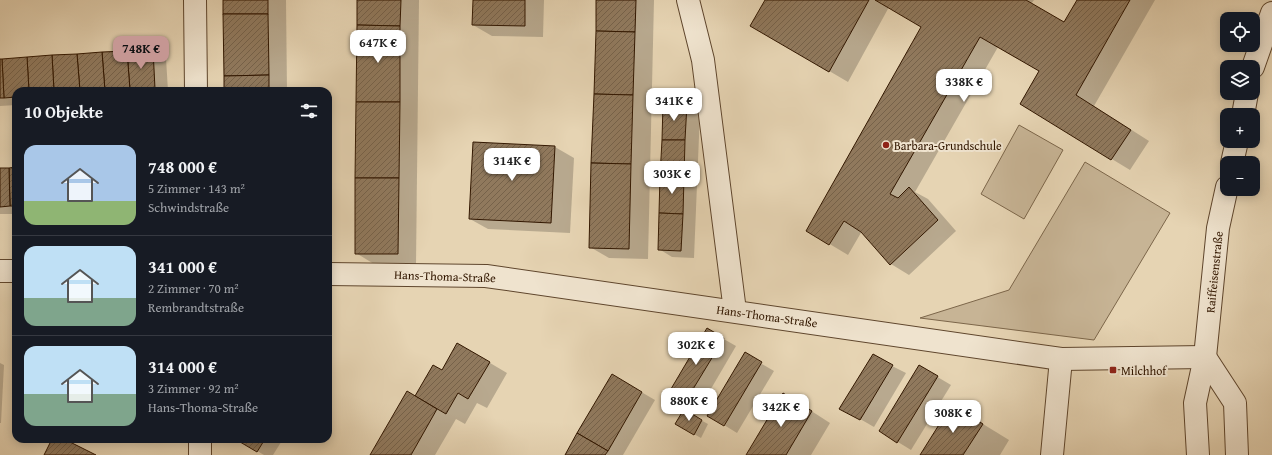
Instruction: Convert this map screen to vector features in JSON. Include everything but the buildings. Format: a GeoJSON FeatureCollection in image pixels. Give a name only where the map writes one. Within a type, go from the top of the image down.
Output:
{"type":"FeatureCollection","features":[{"type":"Feature","properties":{"kind":"street"},"geometry":{"type":"LineString","coordinates":[[196,0],[196,87]]}},
{"type":"Feature","properties":{"kind":"street"},"geometry":{"type":"LineString","coordinates":[[688,0],[703,60],[735,311]]}},
{"type":"Feature","properties":{"kind":"street"},"geometry":{"type":"LineString","coordinates":[[1255,60],[1272,13]]}},
{"type":"Feature","properties":{"kind":"street","name":"Raiffeisenstraße"},"geometry":{"type":"LineString","coordinates":[[1198,455],[1195,403],[1205,358],[1218,228],[1225,196]]}},
{"type":"Feature","properties":{"kind":"street"},"geometry":{"type":"LineString","coordinates":[[0,271],[12,271]]}},
{"type":"Feature","properties":{"kind":"street","name":"Hans-Thoma-Straße"},"geometry":{"type":"LineString","coordinates":[[332,274],[486,276],[1061,359],[1205,358]]}},
{"type":"Feature","properties":{"kind":"street"},"geometry":{"type":"LineString","coordinates":[[1205,358],[1235,403],[1237,455]]}},
{"type":"Feature","properties":{"kind":"street"},"geometry":{"type":"LineString","coordinates":[[1052,455],[1061,359]]}},
{"type":"Feature","properties":{"kind":"street"},"geometry":{"type":"LineString","coordinates":[[200,443],[200,455]]}},
{"type":"Feature","properties":{"kind":"shaded area"},"geometry":{"type":"Polygon","coordinates":[[[1019,125],[1063,150],[1024,219],[981,194],[1019,125]]]}},
{"type":"Feature","properties":{"kind":"shaded area"},"geometry":{"type":"Polygon","coordinates":[[[1085,162],[1170,213],[1094,340],[920,318],[1009,290],[1085,162]]]}},
{"type":"Feature","properties":{"kind":"place","name":"Barbara-Grundschule"},"geometry":{"type":"Point","coordinates":[886,145]}},
{"type":"Feature","properties":{"kind":"place","name":"Milchhof"},"geometry":{"type":"Point","coordinates":[1113,370]}}]}
